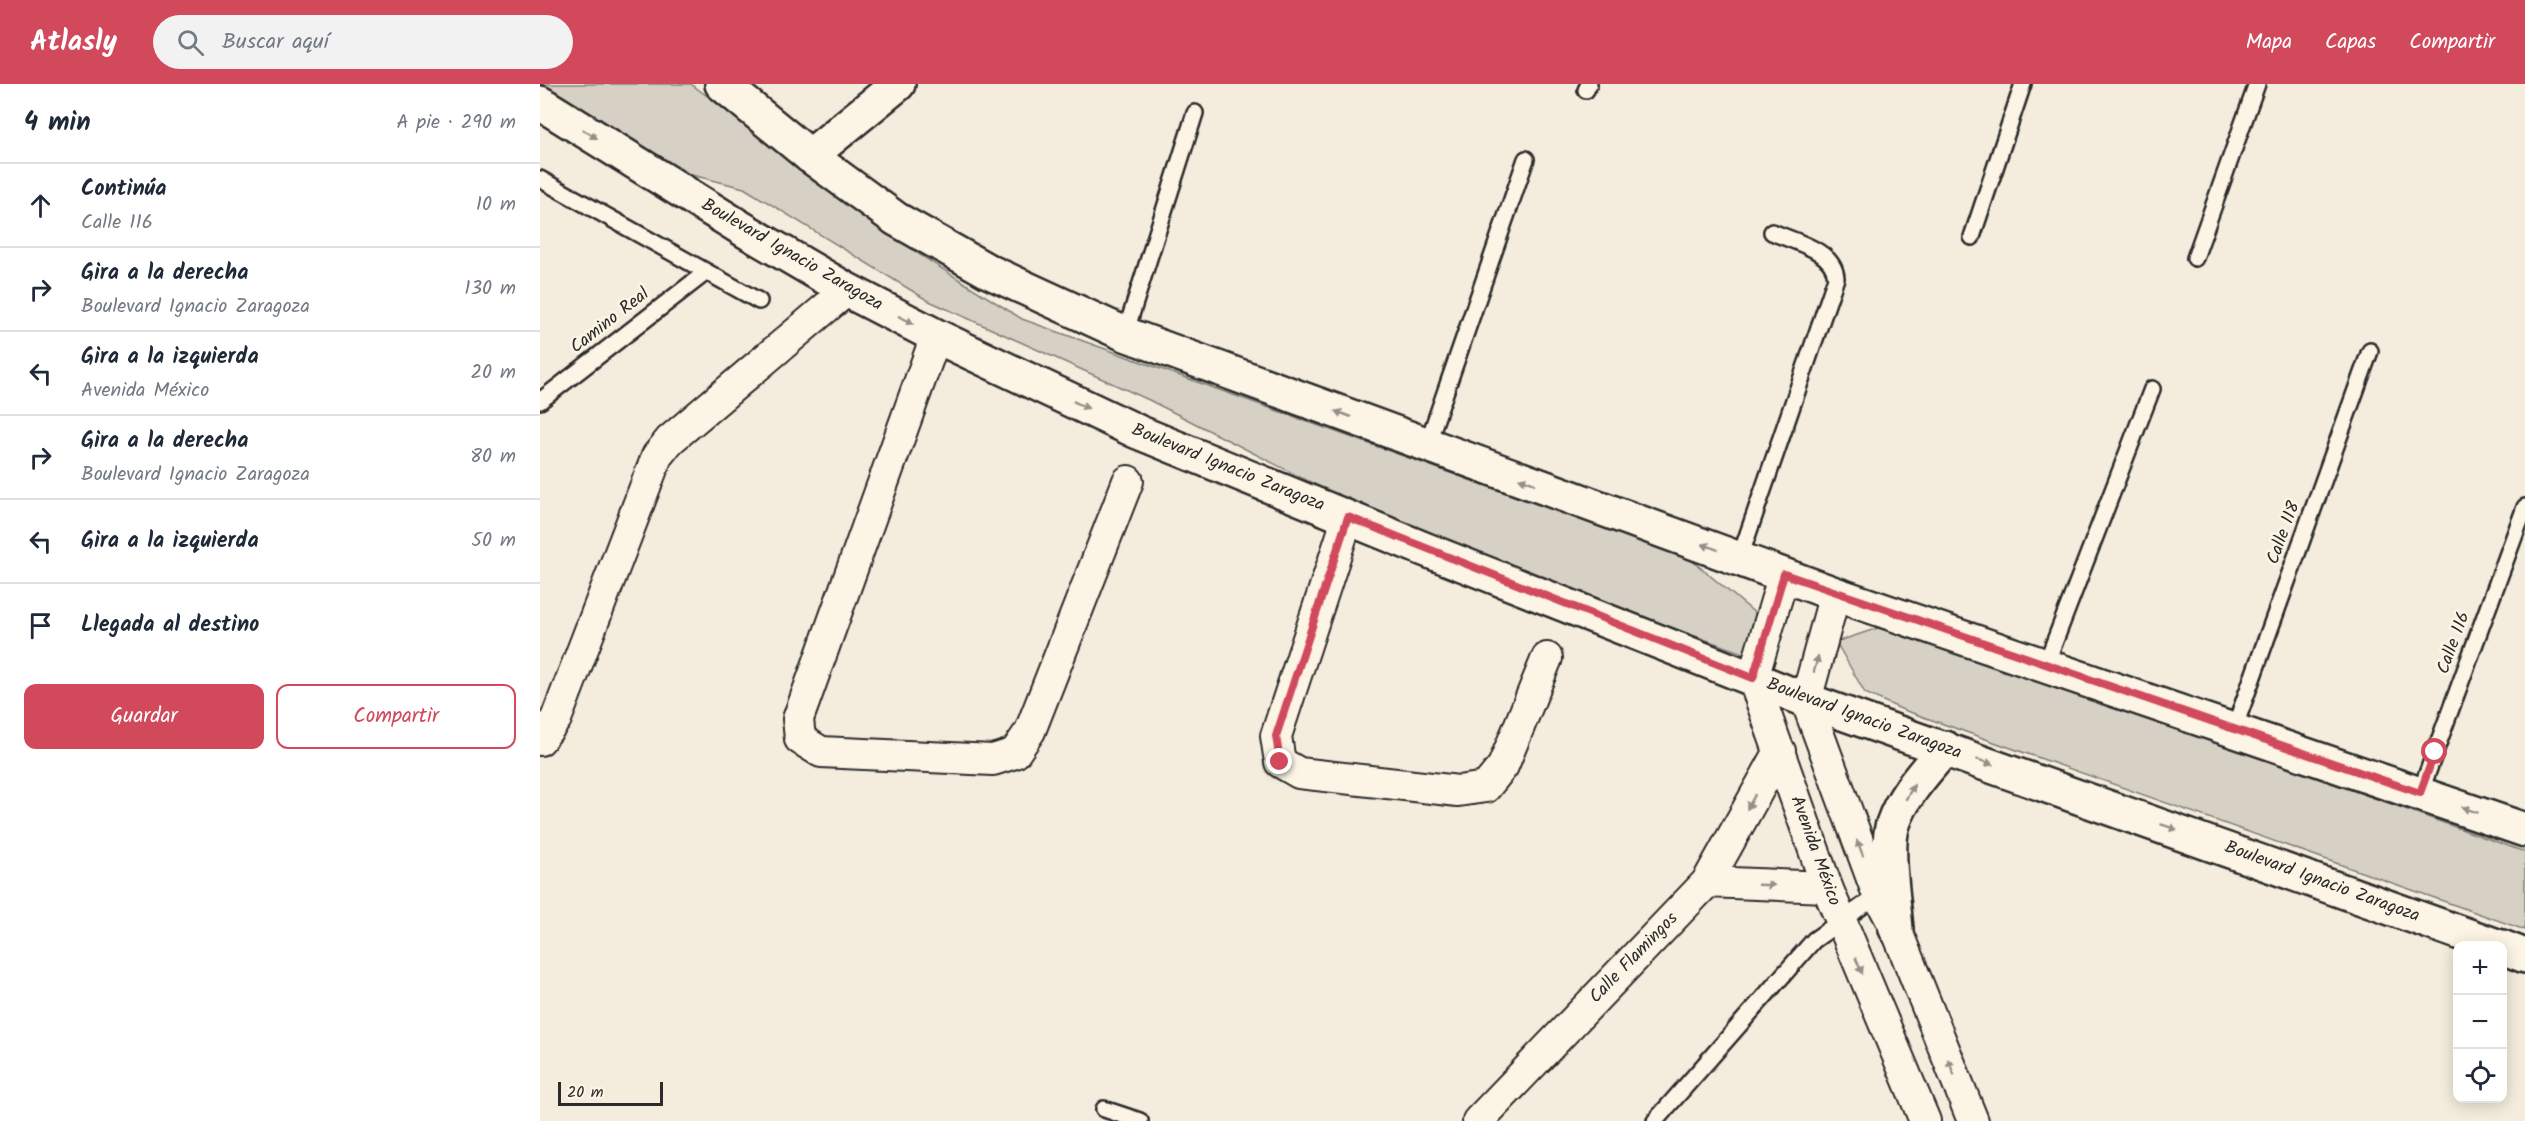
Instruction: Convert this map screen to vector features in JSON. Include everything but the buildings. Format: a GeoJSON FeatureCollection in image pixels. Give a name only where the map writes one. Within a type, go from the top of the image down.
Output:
{"type":"FeatureCollection","features":[{"type":"Feature","properties":{"kind":"main road"},"geometry":{"type":"LineString","coordinates":[[722,84],[810,156],[896,219],[988,271],[1125,334],[1740,557],[1835,594],[2046,664],[2525,830]]}},
{"type":"Feature","properties":{"kind":"main road"},"geometry":{"type":"LineString","coordinates":[[810,156],[884,88]]}},
{"type":"Feature","properties":{"kind":"main road","name":"Boulevard Ignacio Zaragoza"},"geometry":{"type":"LineString","coordinates":[[540,103],[746,231],[847,290],[936,336],[1138,432],[1806,700],[2486,941]]}},
{"type":"Feature","properties":{"kind":"main road"},"geometry":{"type":"LineString","coordinates":[[1896,929],[1890,861],[1892,825],[1913,786],[1945,748]]}},
{"type":"Feature","properties":{"kind":"main road"},"geometry":{"type":"LineString","coordinates":[[2507,950],[2525,956]]}},
{"type":"Feature","properties":{"kind":"street"},"geometry":{"type":"LineString","coordinates":[[540,740],[556,719],[657,456],[670,440],[847,290]]}},
{"type":"Feature","properties":{"kind":"street"},"geometry":{"type":"LineString","coordinates":[[936,336],[798,719],[800,739],[821,752],[993,760],[1015,753],[1029,731],[1128,482]]}},
{"type":"Feature","properties":{"kind":"street"},"geometry":{"type":"LineString","coordinates":[[1348,517],[1276,736],[1280,762],[1299,773],[1458,791],[1486,787],[1503,766],[1547,658]]}},
{"type":"Feature","properties":{"kind":"street"},"geometry":{"type":"LineString","coordinates":[[1753,678],[1784,574]]}},
{"type":"Feature","properties":{"kind":"street"},"geometry":{"type":"LineString","coordinates":[[1835,594],[1806,700],[1878,895],[1896,929],[1973,1121]]}},
{"type":"Feature","properties":{"kind":"street","name":"Avenida México"},"geometry":{"type":"LineString","coordinates":[[1753,678],[1840,921],[1925,1121]]}},
{"type":"Feature","properties":{"kind":"street","name":"Calle Flamingos"},"geometry":{"type":"LineString","coordinates":[[1478,1121],[1707,882],[1780,751]]}},
{"type":"Feature","properties":{"kind":"street"},"geometry":{"type":"LineString","coordinates":[[1707,882],[1827,887]]}},
{"type":"Feature","properties":{"kind":"lane"},"geometry":{"type":"LineString","coordinates":[[1972,237],[2023,84]]}},
{"type":"Feature","properties":{"kind":"lane"},"geometry":{"type":"LineString","coordinates":[[2195,258],[2257,84]]}},
{"type":"Feature","properties":{"kind":"lane"},"geometry":{"type":"LineString","coordinates":[[1125,334],[1195,113]]}},
{"type":"Feature","properties":{"kind":"lane"},"geometry":{"type":"LineString","coordinates":[[1426,445],[1526,159]]}},
{"type":"Feature","properties":{"kind":"lane"},"geometry":{"type":"LineString","coordinates":[[540,179],[705,273],[759,301]]}},
{"type":"Feature","properties":{"kind":"lane"},"geometry":{"type":"LineString","coordinates":[[1740,557],[1836,278],[1835,266],[1828,257],[1772,232]]}},
{"type":"Feature","properties":{"kind":"lane","name":"Camino Real"},"geometry":{"type":"LineString","coordinates":[[540,401],[705,273]]}},
{"type":"Feature","properties":{"kind":"lane","name":"Calle 118"},"geometry":{"type":"LineString","coordinates":[[2234,729],[2370,351]]}},
{"type":"Feature","properties":{"kind":"lane"},"geometry":{"type":"LineString","coordinates":[[2046,664],[2152,389]]}},
{"type":"Feature","properties":{"kind":"lane","name":"Calle 116"},"geometry":{"type":"LineString","coordinates":[[2420,793],[2525,507]]}},
{"type":"Feature","properties":{"kind":"lane"},"geometry":{"type":"LineString","coordinates":[[1654,1121],[1814,940],[1878,895]]}},
{"type":"Feature","properties":{"kind":"lane"},"geometry":{"type":"LineString","coordinates":[[1104,1109],[1140,1121]]}},
{"type":"Feature","properties":{"kind":"shaded area"},"geometry":{"type":"Polygon","coordinates":[[[540,84],[691,84],[920,255],[1022,319],[1690,559],[1762,619],[1751,656],[1547,583],[1375,515],[1149,400],[927,300],[744,188],[652,165],[540,95],[540,84]]]}},
{"type":"Feature","properties":{"kind":"shaded area"},"geometry":{"type":"Polygon","coordinates":[[[1884,626],[1947,645],[2525,852],[2525,930],[1901,709],[1865,693],[1836,642],[1884,626]]]}},
{"type":"Feature","properties":{"kind":"route"},"geometry":{"type":"LineString","coordinates":[[1280,762],[1276,736],[1348,517],[1753,678],[1784,574],[1835,594],[2420,793],[2435,752]]}}]}
